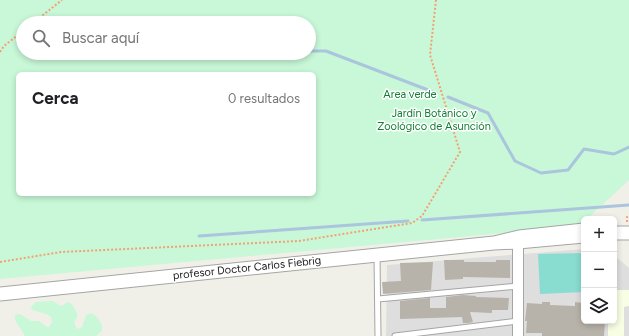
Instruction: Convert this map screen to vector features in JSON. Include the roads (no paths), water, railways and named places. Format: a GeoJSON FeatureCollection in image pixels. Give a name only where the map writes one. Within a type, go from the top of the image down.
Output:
{"type":"FeatureCollection","features":[{"type":"Feature","properties":{"kind":"street"},"geometry":{"type":"LineString","coordinates":[[617,228],[629,227]]}},
{"type":"Feature","properties":{"kind":"street","name":"profesor Doctor Carlos Fiebrig"},"geometry":{"type":"LineString","coordinates":[[494,243],[518,237],[581,230]]}},
{"type":"Feature","properties":{"kind":"street"},"geometry":{"type":"LineString","coordinates":[[617,233],[629,233]]}},
{"type":"Feature","properties":{"kind":"street","name":"profesor Doctor Carlos Fiebrig"},"geometry":{"type":"LineString","coordinates":[[0,294],[377,254],[581,236]]}},
{"type":"Feature","properties":{"kind":"street"},"geometry":{"type":"LineString","coordinates":[[518,242],[518,336]]}},
{"type":"Feature","properties":{"kind":"lane"},"geometry":{"type":"LineString","coordinates":[[377,254],[378,336]]}},
{"type":"Feature","properties":{"kind":"lane"},"geometry":{"type":"LineString","coordinates":[[378,299],[518,286]]}},
{"type":"Feature","properties":{"kind":"lane"},"geometry":{"type":"LineString","coordinates":[[396,336],[518,321]]}},
{"type":"Feature","properties":{"kind":"waterway"},"geometry":{"type":"LineString","coordinates":[[316,51],[326,51],[436,93]]}},
{"type":"Feature","properties":{"kind":"waterway"},"geometry":{"type":"LineString","coordinates":[[448,97],[488,113],[515,161],[541,173],[568,170],[584,149],[614,154],[629,147]]}},
{"type":"Feature","properties":{"kind":"waterway"},"geometry":{"type":"LineString","coordinates":[[422,220],[629,205]]}},
{"type":"Feature","properties":{"kind":"waterway"},"geometry":{"type":"LineString","coordinates":[[199,236],[408,221]]}},
{"type":"Feature","properties":{"kind":"park label","name":"Area verde"},"geometry":{"type":"Point","coordinates":[410,94]}},
{"type":"Feature","properties":{"kind":"park label","name":"Jardín Botánico y Zoológico de Asunción"},"geometry":{"type":"Point","coordinates":[434,119]}}]}
